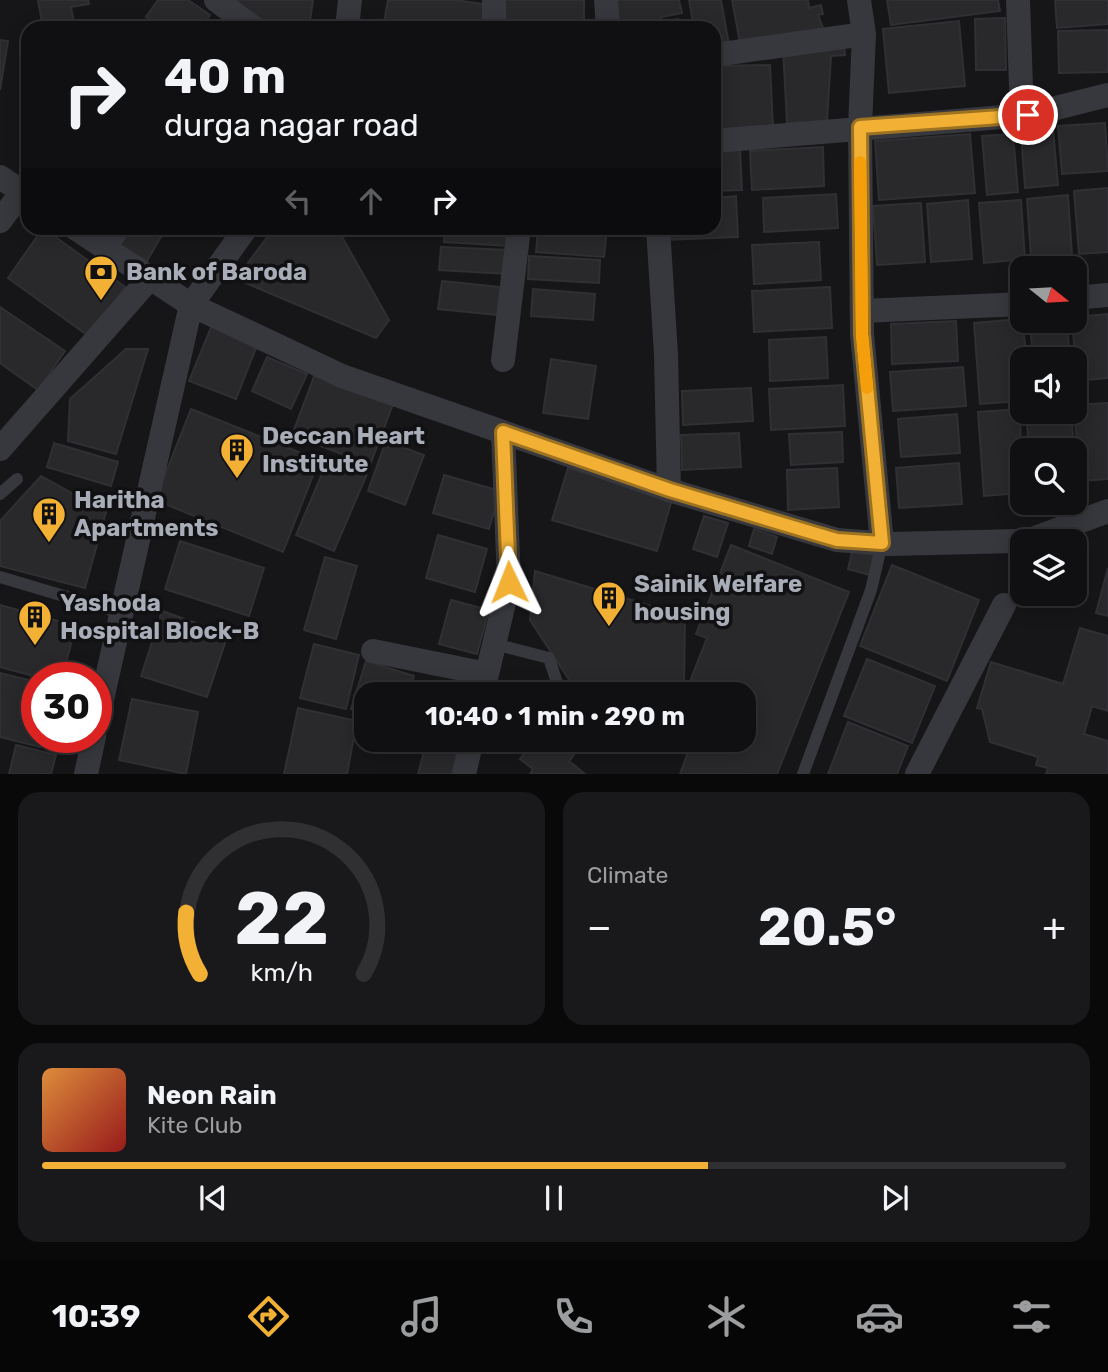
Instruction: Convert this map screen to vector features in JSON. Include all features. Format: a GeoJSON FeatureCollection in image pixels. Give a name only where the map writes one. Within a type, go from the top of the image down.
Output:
{"type":"FeatureCollection","features":[{"type":"Feature","properties":{"kind":"street"},"geometry":{"type":"LineString","coordinates":[[216,0],[244,21]]}},
{"type":"Feature","properties":{"kind":"street"},"geometry":{"type":"LineString","coordinates":[[348,21],[350,0]]}},
{"type":"Feature","properties":{"kind":"street"},"geometry":{"type":"LineString","coordinates":[[494,0],[494,21]]}},
{"type":"Feature","properties":{"kind":"street"},"geometry":{"type":"LineString","coordinates":[[606,0],[608,21]]}},
{"type":"Feature","properties":{"kind":"street"},"geometry":{"type":"LineString","coordinates":[[859,0],[864,34],[860,127],[862,311],[882,543]]}},
{"type":"Feature","properties":{"kind":"street"},"geometry":{"type":"LineString","coordinates":[[1018,0],[1021,116]]}},
{"type":"Feature","properties":{"kind":"street"},"geometry":{"type":"LineString","coordinates":[[721,54],[864,34]]}},
{"type":"Feature","properties":{"kind":"street"},"geometry":{"type":"LineString","coordinates":[[721,140],[1021,116],[1108,95]]}},
{"type":"Feature","properties":{"kind":"street"},"geometry":{"type":"LineString","coordinates":[[0,177],[21,191]]}},
{"type":"Feature","properties":{"kind":"street"},"geometry":{"type":"LineString","coordinates":[[0,221],[21,198]]}},
{"type":"Feature","properties":{"kind":"street"},"geometry":{"type":"LineString","coordinates":[[110,662],[191,305],[241,235]]}},
{"type":"Feature","properties":{"kind":"street"},"geometry":{"type":"LineString","coordinates":[[503,360],[518,235]]}},
{"type":"Feature","properties":{"kind":"street"},"geometry":{"type":"LineString","coordinates":[[658,235],[666,354],[670,490]]}},
{"type":"Feature","properties":{"kind":"street"},"geometry":{"type":"LineString","coordinates":[[112,238],[149,278],[191,305],[342,376],[670,490],[837,540],[882,543],[1010,541]]}},
{"type":"Feature","properties":{"kind":"street"},"geometry":{"type":"LineString","coordinates":[[0,449],[149,278]]}},
{"type":"Feature","properties":{"kind":"street"},"geometry":{"type":"LineString","coordinates":[[1087,297],[1108,295]]}},
{"type":"Feature","properties":{"kind":"street"},"geometry":{"type":"LineString","coordinates":[[862,311],[1010,305]]}},
{"type":"Feature","properties":{"kind":"street"},"geometry":{"type":"LineString","coordinates":[[486,682],[509,582],[503,432]]}},
{"type":"Feature","properties":{"kind":"street"},"geometry":{"type":"LineString","coordinates":[[1059,529],[1108,511]]}},
{"type":"Feature","properties":{"kind":"street"},"geometry":{"type":"LineString","coordinates":[[917,774],[1004,605]]}},
{"type":"Feature","properties":{"kind":"street"},"geometry":{"type":"LineString","coordinates":[[373,651],[475,682]]}},
{"type":"Feature","properties":{"kind":"street"},"geometry":{"type":"LineString","coordinates":[[464,774],[469,752]]}},
{"type":"Feature","properties":{"kind":"street"},"geometry":{"type":"LineString","coordinates":[[86,774],[91,753]]}},
{"type":"Feature","properties":{"kind":"lane"},"geometry":{"type":"LineString","coordinates":[[0,495],[17,478]]}},
{"type":"Feature","properties":{"kind":"lane"},"geometry":{"type":"LineString","coordinates":[[803,774],[871,590],[882,543]]}},
{"type":"Feature","properties":{"kind":"lane"},"geometry":{"type":"LineString","coordinates":[[0,577],[121,613]]}},
{"type":"Feature","properties":{"kind":"lane"},"geometry":{"type":"LineString","coordinates":[[494,644],[549,658],[554,664],[558,682]]}},
{"type":"Feature","properties":{"kind":"building"},"geometry":{"type":"Polygon","coordinates":[[[38,0],[88,0],[89,4],[71,7],[74,21],[42,21],[38,0]]]}},
{"type":"Feature","properties":{"kind":"building"},"geometry":{"type":"Polygon","coordinates":[[[158,0],[188,0],[210,15],[206,21],[152,21],[146,17],[158,0]]]}},
{"type":"Feature","properties":{"kind":"building"},"geometry":{"type":"Polygon","coordinates":[[[221,0],[313,0],[310,21],[249,21],[221,0]]]}},
{"type":"Feature","properties":{"kind":"building"},"geometry":{"type":"Polygon","coordinates":[[[388,0],[455,0],[491,5],[488,21],[384,21],[388,0]]]}},
{"type":"Feature","properties":{"kind":"building"},"geometry":{"type":"Polygon","coordinates":[[[505,0],[584,0],[584,21],[505,21],[505,0]]]}},
{"type":"Feature","properties":{"kind":"building"},"geometry":{"type":"Polygon","coordinates":[[[612,0],[679,0],[682,13],[661,17],[662,21],[614,21],[612,0]]]}},
{"type":"Feature","properties":{"kind":"building"},"geometry":{"type":"Polygon","coordinates":[[[689,0],[721,0],[729,45],[721,47],[721,21],[693,21],[689,0]]]}},
{"type":"Feature","properties":{"kind":"building"},"geometry":{"type":"Polygon","coordinates":[[[732,0],[808,0],[809,8],[821,5],[823,14],[818,15],[825,33],[741,48],[732,0]]]}},
{"type":"Feature","properties":{"kind":"building"},"geometry":{"type":"Polygon","coordinates":[[[887,0],[998,0],[1000,11],[891,25],[887,0]]]}},
{"type":"Feature","properties":{"kind":"building"},"geometry":{"type":"Polygon","coordinates":[[[1055,0],[1108,0],[1108,24],[1057,28],[1055,0]]]}},
{"type":"Feature","properties":{"kind":"building"},"geometry":{"type":"Polygon","coordinates":[[[1005,18],[1006,70],[976,70],[975,19],[1005,18]]]}},
{"type":"Feature","properties":{"kind":"building"},"geometry":{"type":"Polygon","coordinates":[[[959,21],[965,86],[889,93],[883,29],[959,21]]]}},
{"type":"Feature","properties":{"kind":"building"},"geometry":{"type":"Polygon","coordinates":[[[1108,30],[1108,72],[1059,73],[1058,31],[1108,30]]]}},
{"type":"Feature","properties":{"kind":"building"},"geometry":{"type":"Polygon","coordinates":[[[0,40],[8,41],[0,90],[0,40]]]}},
{"type":"Feature","properties":{"kind":"building"},"geometry":{"type":"Polygon","coordinates":[[[844,44],[845,55],[831,56],[827,121],[787,123],[783,48],[844,44]]]}},
{"type":"Feature","properties":{"kind":"building"},"geometry":{"type":"Polygon","coordinates":[[[770,65],[773,127],[721,131],[721,66],[770,65]]]}},
{"type":"Feature","properties":{"kind":"building"},"geometry":{"type":"Polygon","coordinates":[[[1105,123],[1108,171],[1062,174],[1058,126],[1105,123]]]}},
{"type":"Feature","properties":{"kind":"building"},"geometry":{"type":"Polygon","coordinates":[[[1053,129],[1058,185],[1025,188],[1021,132],[1053,129]]]}},
{"type":"Feature","properties":{"kind":"building"},"geometry":{"type":"Polygon","coordinates":[[[970,134],[975,193],[879,200],[875,141],[970,134]]]}},
{"type":"Feature","properties":{"kind":"building"},"geometry":{"type":"Polygon","coordinates":[[[1013,134],[1018,192],[987,195],[982,136],[1013,134]]]}},
{"type":"Feature","properties":{"kind":"building"},"geometry":{"type":"Polygon","coordinates":[[[823,147],[824,186],[752,190],[750,151],[823,147]]]}},
{"type":"Feature","properties":{"kind":"building"},"geometry":{"type":"Polygon","coordinates":[[[740,149],[742,190],[721,191],[721,150],[740,149]]]}},
{"type":"Feature","properties":{"kind":"building"},"geometry":{"type":"Polygon","coordinates":[[[1108,188],[1108,252],[1079,254],[1074,191],[1108,188]]]}},
{"type":"Feature","properties":{"kind":"building"},"geometry":{"type":"Polygon","coordinates":[[[836,194],[838,228],[764,232],[763,198],[836,194]]]}},
{"type":"Feature","properties":{"kind":"building"},"geometry":{"type":"Polygon","coordinates":[[[1068,195],[1072,255],[1031,256],[1027,199],[1068,195]]]}},
{"type":"Feature","properties":{"kind":"building"},"geometry":{"type":"Polygon","coordinates":[[[736,196],[738,237],[664,240],[664,235],[721,235],[721,197],[736,196]]]}},
{"type":"Feature","properties":{"kind":"building"},"geometry":{"type":"Polygon","coordinates":[[[968,200],[972,259],[931,262],[927,204],[968,200]]]}},
{"type":"Feature","properties":{"kind":"building"},"geometry":{"type":"Polygon","coordinates":[[[1021,200],[1025,256],[1010,256],[1010,260],[984,263],[979,203],[1021,200]]]}},
{"type":"Feature","properties":{"kind":"building"},"geometry":{"type":"Polygon","coordinates":[[[921,203],[925,262],[877,265],[873,206],[921,203]]]}},
{"type":"Feature","properties":{"kind":"building"},"geometry":{"type":"Polygon","coordinates":[[[38,235],[53,235],[125,287],[90,337],[8,278],[38,235]]]}},
{"type":"Feature","properties":{"kind":"building"},"geometry":{"type":"Polygon","coordinates":[[[124,235],[162,235],[147,261],[118,244],[124,235]]]}},
{"type":"Feature","properties":{"kind":"building"},"geometry":{"type":"Polygon","coordinates":[[[269,235],[341,235],[389,320],[376,338],[236,279],[269,235]]]}},
{"type":"Feature","properties":{"kind":"building"},"geometry":{"type":"Polygon","coordinates":[[[444,235],[512,235],[511,246],[444,242],[444,235]]]}},
{"type":"Feature","properties":{"kind":"building"},"geometry":{"type":"Polygon","coordinates":[[[537,235],[606,235],[604,257],[536,252],[537,235]]]}},
{"type":"Feature","properties":{"kind":"building"},"geometry":{"type":"Polygon","coordinates":[[[819,242],[821,280],[754,284],[752,245],[819,242]]]}},
{"type":"Feature","properties":{"kind":"building"},"geometry":{"type":"Polygon","coordinates":[[[441,247],[510,250],[508,274],[439,270],[441,247]]]}},
{"type":"Feature","properties":{"kind":"building"},"geometry":{"type":"Polygon","coordinates":[[[529,256],[600,260],[599,283],[528,279],[529,256]]]}},
{"type":"Feature","properties":{"kind":"building"},"geometry":{"type":"Polygon","coordinates":[[[442,281],[509,288],[507,316],[438,309],[442,281]]]}},
{"type":"Feature","properties":{"kind":"building"},"geometry":{"type":"Polygon","coordinates":[[[830,287],[832,328],[754,332],[752,291],[830,287]]]}},
{"type":"Feature","properties":{"kind":"building"},"geometry":{"type":"Polygon","coordinates":[[[533,289],[595,294],[593,320],[531,316],[533,289]]]}},
{"type":"Feature","properties":{"kind":"building"},"geometry":{"type":"Polygon","coordinates":[[[0,307],[65,351],[38,390],[0,363],[0,307]]]}},
{"type":"Feature","properties":{"kind":"building"},"geometry":{"type":"Polygon","coordinates":[[[1108,314],[1108,378],[1087,380],[1087,347],[1074,347],[1073,333],[1087,333],[1087,316],[1108,314]]]}},
{"type":"Feature","properties":{"kind":"building"},"geometry":{"type":"Polygon","coordinates":[[[1010,320],[1010,333],[1024,333],[1026,347],[1010,347],[1010,402],[980,404],[974,323],[1010,320]]]}},
{"type":"Feature","properties":{"kind":"building"},"geometry":{"type":"Polygon","coordinates":[[[956,321],[958,361],[892,364],[891,324],[956,321]]]}},
{"type":"Feature","properties":{"kind":"building"},"geometry":{"type":"Polygon","coordinates":[[[212,325],[258,343],[236,399],[189,381],[212,325]]]}},
{"type":"Feature","properties":{"kind":"building"},"geometry":{"type":"Polygon","coordinates":[[[1031,333],[1068,333],[1069,347],[1032,347],[1031,333]]]}},
{"type":"Feature","properties":{"kind":"building"},"geometry":{"type":"Polygon","coordinates":[[[826,337],[828,378],[770,381],[769,340],[826,337]]]}},
{"type":"Feature","properties":{"kind":"building"},"geometry":{"type":"Polygon","coordinates":[[[126,349],[148,349],[116,454],[68,441],[70,399],[126,349]]]}},
{"type":"Feature","properties":{"kind":"building"},"geometry":{"type":"Polygon","coordinates":[[[267,357],[307,374],[291,409],[252,391],[267,357]]]}},
{"type":"Feature","properties":{"kind":"building"},"geometry":{"type":"Polygon","coordinates":[[[551,359],[596,366],[588,419],[543,413],[551,359]]]}},
{"type":"Feature","properties":{"kind":"building"},"geometry":{"type":"Polygon","coordinates":[[[963,367],[966,406],[893,411],[890,372],[963,367]]]}},
{"type":"Feature","properties":{"kind":"building"},"geometry":{"type":"Polygon","coordinates":[[[315,374],[393,404],[370,465],[292,435],[315,374]]]}},
{"type":"Feature","properties":{"kind":"building"},"geometry":{"type":"Polygon","coordinates":[[[843,385],[845,426],[771,430],[769,389],[843,385]]]}},
{"type":"Feature","properties":{"kind":"building"},"geometry":{"type":"Polygon","coordinates":[[[751,388],[753,421],[683,425],[682,391],[751,388]]]}},
{"type":"Feature","properties":{"kind":"building"},"geometry":{"type":"Polygon","coordinates":[[[1108,403],[1108,479],[1087,480],[1087,438],[1077,438],[1076,424],[1087,424],[1087,404],[1108,403]]]}},
{"type":"Feature","properties":{"kind":"building","name":"Deccan Heart Institute"},"geometry":{"type":"Polygon","coordinates":[[[191,409],[319,460],[283,552],[155,500],[191,409]]]}},
{"type":"Feature","properties":{"kind":"building"},"geometry":{"type":"Polygon","coordinates":[[[1010,410],[1010,424],[1020,424],[1021,438],[1010,438],[1010,494],[984,496],[978,412],[1010,410]]]}},
{"type":"Feature","properties":{"kind":"building"},"geometry":{"type":"Polygon","coordinates":[[[957,414],[960,453],[901,457],[898,419],[957,414]]]}},
{"type":"Feature","properties":{"kind":"building"},"geometry":{"type":"Polygon","coordinates":[[[1027,424],[1072,424],[1073,438],[1028,438],[1027,424]]]}},
{"type":"Feature","properties":{"kind":"building"},"geometry":{"type":"Polygon","coordinates":[[[842,432],[843,462],[791,465],[789,434],[842,432]]]}},
{"type":"Feature","properties":{"kind":"building"},"geometry":{"type":"Polygon","coordinates":[[[739,433],[741,467],[682,470],[681,435],[739,433]]]}},
{"type":"Feature","properties":{"kind":"building"},"geometry":{"type":"Polygon","coordinates":[[[386,441],[424,455],[405,505],[368,491],[386,441]]]}},
{"type":"Feature","properties":{"kind":"building"},"geometry":{"type":"Polygon","coordinates":[[[54,443],[118,462],[111,486],[47,467],[54,443]]]}},
{"type":"Feature","properties":{"kind":"building"},"geometry":{"type":"Polygon","coordinates":[[[329,457],[367,474],[334,551],[296,535],[329,457]]]}},
{"type":"Feature","properties":{"kind":"building"},"geometry":{"type":"Polygon","coordinates":[[[959,463],[962,504],[899,508],[896,468],[959,463]]]}},
{"type":"Feature","properties":{"kind":"building"},"geometry":{"type":"Polygon","coordinates":[[[568,468],[672,499],[657,551],[552,520],[568,468]]]}},
{"type":"Feature","properties":{"kind":"building"},"geometry":{"type":"Polygon","coordinates":[[[837,468],[839,507],[788,510],[787,470],[837,468]]]}},
{"type":"Feature","properties":{"kind":"building"},"geometry":{"type":"Polygon","coordinates":[[[444,475],[500,491],[489,529],[433,513],[444,475]]]}},
{"type":"Feature","properties":{"kind":"building","name":"Haritha Apartments"},"geometry":{"type":"Polygon","coordinates":[[[41,476],[106,512],[85,588],[0,566],[0,521],[41,476]]]}},
{"type":"Feature","properties":{"kind":"building"},"geometry":{"type":"Polygon","coordinates":[[[704,516],[728,523],[717,557],[693,549],[704,516]]]}},
{"type":"Feature","properties":{"kind":"building"},"geometry":{"type":"Polygon","coordinates":[[[754,529],[777,537],[772,554],[749,546],[754,529]]]}},
{"type":"Feature","properties":{"kind":"building"},"geometry":{"type":"Polygon","coordinates":[[[438,535],[487,549],[475,592],[426,578],[438,535]]]}},
{"type":"Feature","properties":{"kind":"building"},"geometry":{"type":"Polygon","coordinates":[[[180,541],[264,568],[249,616],[165,589],[180,541]]]}},
{"type":"Feature","properties":{"kind":"building"},"geometry":{"type":"Polygon","coordinates":[[[854,543],[880,550],[873,576],[848,569],[854,543]]]}},
{"type":"Feature","properties":{"kind":"building"},"geometry":{"type":"Polygon","coordinates":[[[731,545],[849,592],[777,774],[680,774],[688,752],[756,752],[756,682],[700,682],[691,679],[707,638],[696,634],[731,545]]]}},
{"type":"Feature","properties":{"kind":"building"},"geometry":{"type":"Polygon","coordinates":[[[325,557],[357,566],[336,639],[304,630],[325,557]]]}},
{"type":"Feature","properties":{"kind":"building"},"geometry":{"type":"Polygon","coordinates":[[[892,565],[979,600],[947,681],[860,646],[892,565]]]}},
{"type":"Feature","properties":{"kind":"building"},"geometry":{"type":"Polygon","coordinates":[[[1108,568],[1108,616],[1096,613],[1108,568]]]}},
{"type":"Feature","properties":{"kind":"building","name":"Sainik Welfare housing"},"geometry":{"type":"Polygon","coordinates":[[[535,571],[685,616],[684,682],[571,682],[530,620],[535,571]]]}},
{"type":"Feature","properties":{"kind":"building"},"geometry":{"type":"Polygon","coordinates":[[[451,600],[489,610],[477,654],[439,644],[451,600]]]}},
{"type":"Feature","properties":{"kind":"building","name":"Yashoda Hospital Block-B"},"geometry":{"type":"Polygon","coordinates":[[[0,605],[76,626],[66,662],[21,662],[21,673],[0,667],[0,605]]]}},
{"type":"Feature","properties":{"kind":"building"},"geometry":{"type":"Polygon","coordinates":[[[162,611],[228,634],[207,697],[141,676],[162,611]]]}},
{"type":"Feature","properties":{"kind":"building"},"geometry":{"type":"Polygon","coordinates":[[[1080,628],[1108,636],[1108,711],[1092,706],[1084,734],[1108,741],[1108,774],[1046,774],[1048,768],[1036,765],[1038,757],[990,742],[982,709],[977,708],[991,662],[1063,684],[1080,628]]]}},
{"type":"Feature","properties":{"kind":"building"},"geometry":{"type":"Polygon","coordinates":[[[314,644],[359,655],[346,709],[300,698],[314,644]]]}},
{"type":"Feature","properties":{"kind":"building"},"geometry":{"type":"Polygon","coordinates":[[[867,659],[935,686],[912,743],[844,716],[867,659]]]}},
{"type":"Feature","properties":{"kind":"building"},"geometry":{"type":"Polygon","coordinates":[[[366,661],[414,676],[412,682],[359,682],[366,661]]]}},
{"type":"Feature","properties":{"kind":"building"},"geometry":{"type":"Polygon","coordinates":[[[0,673],[21,678],[21,742],[0,737],[0,673]]]}},
{"type":"Feature","properties":{"kind":"building"},"geometry":{"type":"Polygon","coordinates":[[[132,699],[198,712],[186,774],[119,760],[132,699]]]}},
{"type":"Feature","properties":{"kind":"building"},"geometry":{"type":"Polygon","coordinates":[[[298,708],[354,720],[354,737],[347,774],[284,774],[298,708]]]}},
{"type":"Feature","properties":{"kind":"building"},"geometry":{"type":"Polygon","coordinates":[[[848,722],[908,746],[897,774],[828,774],[848,722]]]}},
{"type":"Feature","properties":{"kind":"building"},"geometry":{"type":"Polygon","coordinates":[[[16,745],[21,746],[21,753],[56,755],[51,774],[9,774],[16,745]]]}},
{"type":"Feature","properties":{"kind":"building"},"geometry":{"type":"Polygon","coordinates":[[[424,752],[457,752],[452,774],[418,774],[424,752]]]}},
{"type":"Feature","properties":{"kind":"building"},"geometry":{"type":"Polygon","coordinates":[[[525,752],[570,752],[574,755],[569,761],[585,774],[530,774],[533,769],[520,759],[525,752]]]}},
{"type":"Feature","properties":{"kind":"slow traffic"},"geometry":{"type":"LineString","coordinates":[[860,162],[862,334],[867,388]]}},
{"type":"Feature","properties":{"kind":"place","name":"Bank of Baroda"},"geometry":{"type":"Point","coordinates":[101,302]}},
{"type":"Feature","properties":{"kind":"place","name":"Deccan Heart Institute"},"geometry":{"type":"Point","coordinates":[237,480]}},
{"type":"Feature","properties":{"kind":"place","name":"Haritha Apartments"},"geometry":{"type":"Point","coordinates":[49,544]}},
{"type":"Feature","properties":{"kind":"place","name":"Sainik Welfare housing"},"geometry":{"type":"Point","coordinates":[609,628]}},
{"type":"Feature","properties":{"kind":"place","name":"Yashoda Hospital Block-B"},"geometry":{"type":"Point","coordinates":[35,647]}},
{"type":"Feature","properties":{"kind":"route"},"geometry":{"type":"LineString","coordinates":[[509,582],[503,432],[670,490],[813,533],[837,540],[882,543],[862,334],[860,127],[1028,115]]}}]}
